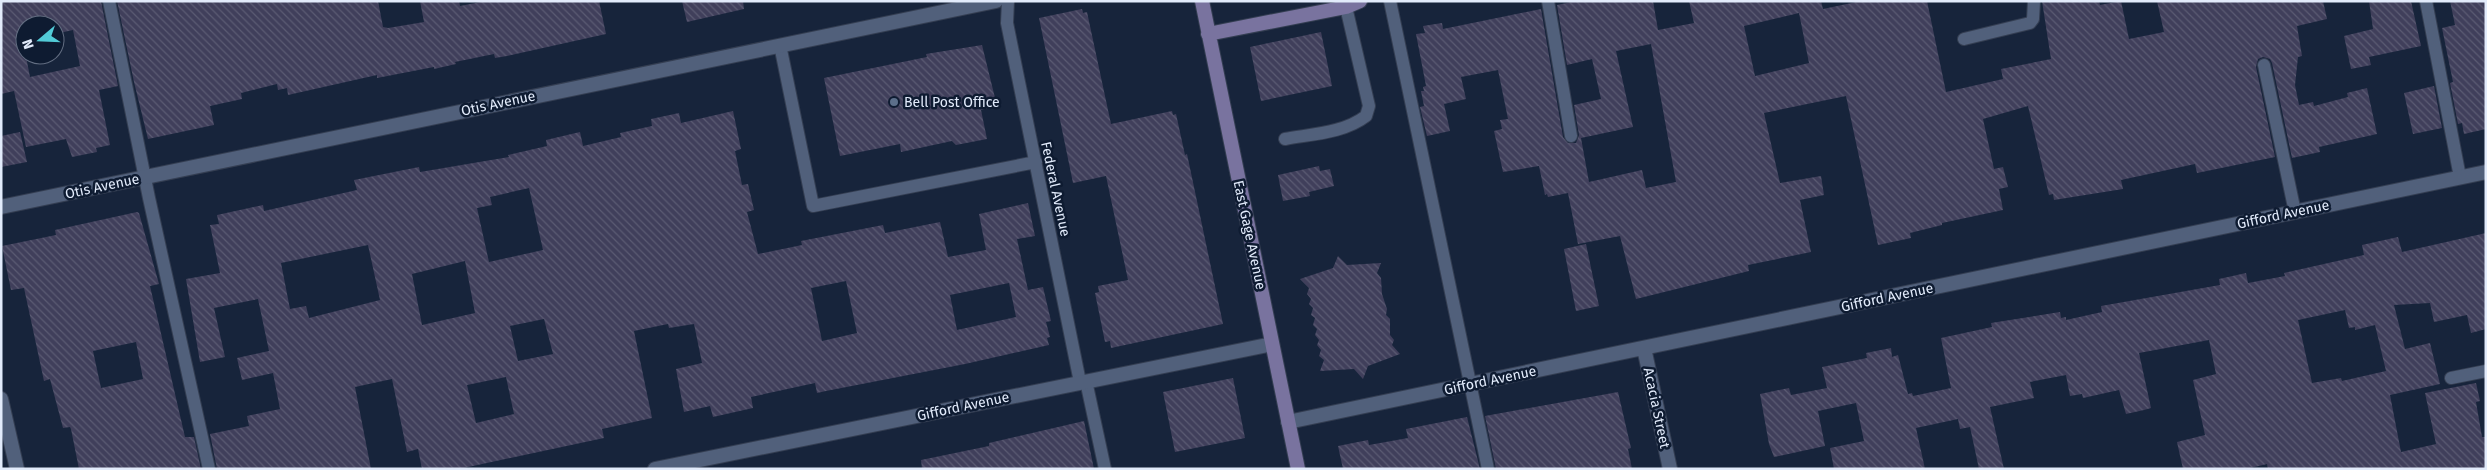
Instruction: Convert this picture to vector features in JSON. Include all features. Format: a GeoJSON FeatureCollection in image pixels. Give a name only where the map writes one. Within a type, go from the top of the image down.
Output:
{"type":"FeatureCollection","features":[{"type":"Feature","properties":{"kind":"main road","name":"East Gage Avenue"},"geometry":{"type":"LineString","coordinates":[[1202,1],[1298,469]]}},
{"type":"Feature","properties":{"kind":"main road"},"geometry":{"type":"LineString","coordinates":[[1208,34],[1346,7],[1360,1]]}},
{"type":"Feature","properties":{"kind":"street","name":"Otis Avenue"},"geometry":{"type":"LineString","coordinates":[[1,207],[996,1]]}},
{"type":"Feature","properties":{"kind":"street","name":"Gifford Avenue"},"geometry":{"type":"LineString","coordinates":[[1288,422],[2486,172]]}},
{"type":"Feature","properties":{"kind":"street","name":"Gifford Avenue"},"geometry":{"type":"LineString","coordinates":[[654,469],[1272,344]]}},
{"type":"Feature","properties":{"kind":"street","name":"Acacia Street"},"geometry":{"type":"LineString","coordinates":[[1644,348],[1670,469]]}},
{"type":"Feature","properties":{"kind":"street"},"geometry":{"type":"LineString","coordinates":[[1,399],[16,469]]}},
{"type":"Feature","properties":{"kind":"lane"},"geometry":{"type":"LineString","coordinates":[[109,1],[144,176],[209,469]]}},
{"type":"Feature","properties":{"kind":"lane","name":"Federal Avenue"},"geometry":{"type":"LineString","coordinates":[[1008,1],[1007,23],[1083,381],[1104,469]]}},
{"type":"Feature","properties":{"kind":"lane"},"geometry":{"type":"LineString","coordinates":[[1390,1],[1488,469]]}},
{"type":"Feature","properties":{"kind":"lane"},"geometry":{"type":"LineString","coordinates":[[1548,1],[1571,136]]}},
{"type":"Feature","properties":{"kind":"lane"},"geometry":{"type":"LineString","coordinates":[[1964,40],[2030,23],[2033,20],[2034,1]]}},
{"type":"Feature","properties":{"kind":"lane"},"geometry":{"type":"LineString","coordinates":[[2426,1],[2460,177]]}},
{"type":"Feature","properties":{"kind":"lane"},"geometry":{"type":"LineString","coordinates":[[1285,139],[1337,129],[1357,123],[1366,116],[1369,106],[1346,7]]}},
{"type":"Feature","properties":{"kind":"lane"},"geometry":{"type":"LineString","coordinates":[[780,45],[813,206],[1036,162]]}},
{"type":"Feature","properties":{"kind":"lane"},"geometry":{"type":"LineString","coordinates":[[2264,66],[2295,212]]}},
{"type":"Feature","properties":{"kind":"lane"},"geometry":{"type":"LineString","coordinates":[[2451,378],[2486,371]]}},
{"type":"Feature","properties":{"kind":"building"},"geometry":{"type":"Polygon","coordinates":[[[1,1],[101,1],[118,86],[99,90],[110,145],[96,148],[97,152],[72,157],[66,139],[26,147],[14,91],[1,94],[1,1]]]}},
{"type":"Feature","properties":{"kind":"building"},"geometry":{"type":"Polygon","coordinates":[[[117,1],[378,1],[383,27],[388,28],[424,22],[420,1],[459,1],[460,6],[486,1],[599,1],[606,34],[507,56],[495,58],[494,54],[455,62],[456,64],[434,69],[434,67],[377,78],[377,75],[288,95],[287,88],[278,90],[277,84],[241,93],[242,99],[210,106],[214,125],[148,139],[117,1]]]}},
{"type":"Feature","properties":{"kind":"building"},"geometry":{"type":"Polygon","coordinates":[[[682,1],[743,1],[744,9],[687,22],[682,1]]]}},
{"type":"Feature","properties":{"kind":"building"},"geometry":{"type":"Polygon","coordinates":[[[1576,1],[1653,1],[1658,30],[1694,23],[1689,1],[1821,1],[1823,9],[1861,1],[1927,1],[1946,92],[2003,79],[2001,69],[2051,59],[2042,1],[2099,1],[2100,5],[2121,1],[2129,39],[2164,32],[2157,1],[2323,1],[2327,19],[2297,26],[2302,56],[2298,57],[2295,85],[2299,105],[2313,102],[2314,106],[2348,97],[2347,93],[2367,88],[2377,134],[2319,147],[2320,152],[2292,158],[2272,63],[2270,59],[2263,57],[2258,59],[2256,67],[2275,157],[2197,173],[2195,164],[2121,180],[2123,189],[2054,200],[2053,194],[2049,195],[2028,106],[1983,119],[1994,169],[2003,167],[2008,187],[1999,189],[2003,210],[1942,223],[1942,225],[1910,233],[1911,238],[1878,245],[1846,96],[1764,113],[1780,183],[1821,176],[1824,195],[1800,200],[1811,252],[1748,265],[1749,271],[1636,299],[1620,236],[1578,244],[1568,193],[1548,197],[1547,194],[1545,195],[1539,166],[1503,172],[1494,131],[1502,129],[1500,120],[1508,119],[1498,70],[1461,77],[1466,99],[1444,104],[1450,131],[1427,136],[1420,107],[1424,106],[1421,91],[1424,91],[1423,87],[1426,86],[1416,34],[1425,33],[1423,26],[1442,23],[1443,29],[1541,9],[1563,137],[1568,143],[1576,143],[1579,135],[1574,105],[1601,99],[1592,59],[1567,65],[1557,5],[1576,1]],[[1799,13],[1744,26],[1755,76],[1809,63],[1799,13]],[[1651,44],[1616,51],[1633,127],[1581,138],[1589,182],[1642,170],[1646,188],[1676,182],[1651,44]]]}},
{"type":"Feature","properties":{"kind":"building"},"geometry":{"type":"Polygon","coordinates":[[[2369,1],[2411,1],[2421,46],[2369,57],[2371,65],[2351,69],[2344,36],[2373,29],[2369,1]]]}},
{"type":"Feature","properties":{"kind":"building"},"geometry":{"type":"Polygon","coordinates":[[[2450,1],[2486,1],[2486,129],[2464,134],[2462,123],[2458,124],[2450,83],[2453,82],[2442,28],[2455,25],[2450,1]]]}},
{"type":"Feature","properties":{"kind":"building"},"geometry":{"type":"Polygon","coordinates":[[[1082,9],[1083,13],[1087,12],[1111,124],[1172,111],[1173,115],[1176,114],[1185,155],[1187,154],[1223,324],[1111,348],[1110,341],[1105,342],[1095,293],[1099,292],[1098,286],[1128,280],[1106,176],[1073,183],[1039,18],[1082,9]]]}},
{"type":"Feature","properties":{"kind":"building"},"geometry":{"type":"Polygon","coordinates":[[[1321,32],[1332,86],[1261,101],[1250,47],[1321,32]]]}},
{"type":"Feature","properties":{"kind":"building"},"geometry":{"type":"Polygon","coordinates":[[[982,45],[996,102],[994,102],[995,107],[981,110],[987,139],[956,145],[952,141],[901,152],[900,144],[840,156],[824,78],[927,57],[926,54],[982,45]]]}},
{"type":"Feature","properties":{"kind":"building"},"geometry":{"type":"Polygon","coordinates":[[[2434,86],[2442,128],[2413,134],[2404,93],[2434,86]]]}},
{"type":"Feature","properties":{"kind":"building"},"geometry":{"type":"Polygon","coordinates":[[[733,111],[741,149],[735,151],[742,185],[748,184],[754,210],[747,212],[758,254],[802,245],[801,241],[883,225],[885,233],[940,222],[948,257],[986,250],[979,214],[1028,203],[1035,236],[1017,239],[1028,290],[1043,287],[1051,321],[1046,322],[1050,337],[1047,338],[1049,345],[965,364],[817,393],[815,383],[751,397],[753,408],[713,417],[710,406],[684,412],[676,369],[702,363],[694,324],[669,328],[668,324],[634,331],[652,418],[602,429],[604,438],[459,469],[422,469],[418,449],[407,452],[392,379],[355,387],[371,469],[217,469],[210,434],[249,426],[247,416],[280,409],[273,373],[242,380],[237,358],[269,351],[258,299],[214,308],[225,357],[200,362],[186,279],[220,273],[210,225],[219,224],[217,215],[263,205],[264,211],[357,190],[354,180],[419,167],[420,172],[509,157],[508,155],[547,146],[546,140],[580,132],[583,146],[621,137],[620,133],[652,126],[651,119],[679,113],[681,123],[733,111]],[[529,188],[490,197],[492,205],[477,208],[489,262],[543,250],[529,188]],[[368,245],[281,263],[290,309],[306,306],[309,318],[380,300],[368,245]],[[465,261],[412,274],[422,325],[475,313],[465,261]],[[846,281],[811,288],[822,341],[857,333],[846,281]],[[1009,283],[950,295],[957,330],[1016,317],[1009,283]],[[544,319],[510,326],[518,361],[553,354],[544,319]],[[506,377],[467,385],[476,423],[514,414],[506,377]]]}},
{"type":"Feature","properties":{"kind":"building"},"geometry":{"type":"Polygon","coordinates":[[[20,132],[27,162],[1,167],[1,136],[20,132]]]}},
{"type":"Feature","properties":{"kind":"building"},"geometry":{"type":"Polygon","coordinates":[[[1319,166],[1320,171],[1330,169],[1334,186],[1309,192],[1310,196],[1283,201],[1278,175],[1319,166]]]}},
{"type":"Feature","properties":{"kind":"building"},"geometry":{"type":"Polygon","coordinates":[[[139,213],[159,284],[150,286],[185,437],[194,437],[201,469],[79,469],[71,429],[70,427],[63,428],[50,379],[44,381],[24,288],[11,290],[2,246],[56,235],[55,230],[139,213]],[[136,342],[93,351],[101,388],[143,379],[136,342]]]}},
{"type":"Feature","properties":{"kind":"building"},"geometry":{"type":"Polygon","coordinates":[[[2486,233],[2486,329],[2471,333],[2467,315],[2434,322],[2430,303],[2394,305],[2405,349],[2430,343],[2440,384],[2390,395],[2401,452],[2436,444],[2425,393],[2476,383],[2480,401],[2476,402],[2482,437],[2486,437],[2486,469],[2268,469],[2267,464],[2246,469],[2183,469],[2177,442],[2205,435],[2193,380],[2216,374],[2209,340],[2139,353],[2151,408],[2126,414],[2119,390],[2083,398],[2082,394],[2070,396],[2066,375],[2030,382],[2034,398],[1990,407],[2004,469],[1979,469],[1970,427],[1960,429],[1958,419],[1916,428],[1925,469],[1834,469],[1830,448],[1864,441],[1856,403],[1818,411],[1825,446],[1774,457],[1769,444],[1760,394],[1789,388],[1791,395],[1827,388],[1822,367],[1867,358],[1866,353],[1891,348],[1892,357],[1898,355],[1908,394],[1912,393],[1913,396],[1951,388],[1941,338],[1992,327],[1991,323],[2060,312],[2061,318],[2066,317],[2066,320],[2102,312],[2101,306],[2220,285],[2219,279],[2246,273],[2248,283],[2285,276],[2284,273],[2364,255],[2362,245],[2398,237],[2402,252],[2486,233]],[[2345,310],[2298,320],[2312,383],[2341,378],[2342,381],[2386,371],[2375,325],[2355,330],[2355,327],[2349,328],[2345,310]]]}},
{"type":"Feature","properties":{"kind":"building"},"geometry":{"type":"Polygon","coordinates":[[[1586,244],[1599,306],[1576,311],[1564,249],[1586,244]]]}},
{"type":"Feature","properties":{"kind":"building"},"geometry":{"type":"Polygon","coordinates":[[[1338,256],[1347,265],[1381,263],[1377,273],[1381,278],[1382,294],[1387,309],[1386,315],[1390,319],[1390,335],[1394,340],[1392,345],[1400,354],[1368,366],[1363,379],[1354,369],[1320,371],[1324,360],[1319,356],[1321,350],[1317,345],[1319,340],[1315,335],[1317,329],[1313,325],[1315,318],[1311,315],[1313,308],[1309,304],[1311,299],[1307,294],[1309,288],[1300,279],[1333,268],[1338,256]]]}},
{"type":"Feature","properties":{"kind":"building"},"geometry":{"type":"Polygon","coordinates":[[[1233,378],[1245,438],[1175,452],[1163,392],[1233,378]]]}},
{"type":"Feature","properties":{"kind":"building"},"geometry":{"type":"Polygon","coordinates":[[[1618,392],[1631,448],[1628,449],[1632,469],[1496,469],[1485,416],[1618,392]]]}},
{"type":"Feature","properties":{"kind":"building"},"geometry":{"type":"Polygon","coordinates":[[[1467,417],[1480,469],[1343,469],[1338,446],[1368,440],[1369,445],[1408,438],[1406,429],[1467,417]]]}},
{"type":"Feature","properties":{"kind":"building"},"geometry":{"type":"Polygon","coordinates":[[[1084,421],[1094,469],[922,469],[921,460],[989,446],[989,443],[1084,421]]]}},
{"type":"Feature","properties":{"kind":"place","name":"Bell Post Office"},"geometry":{"type":"Point","coordinates":[894,102]}}]}
